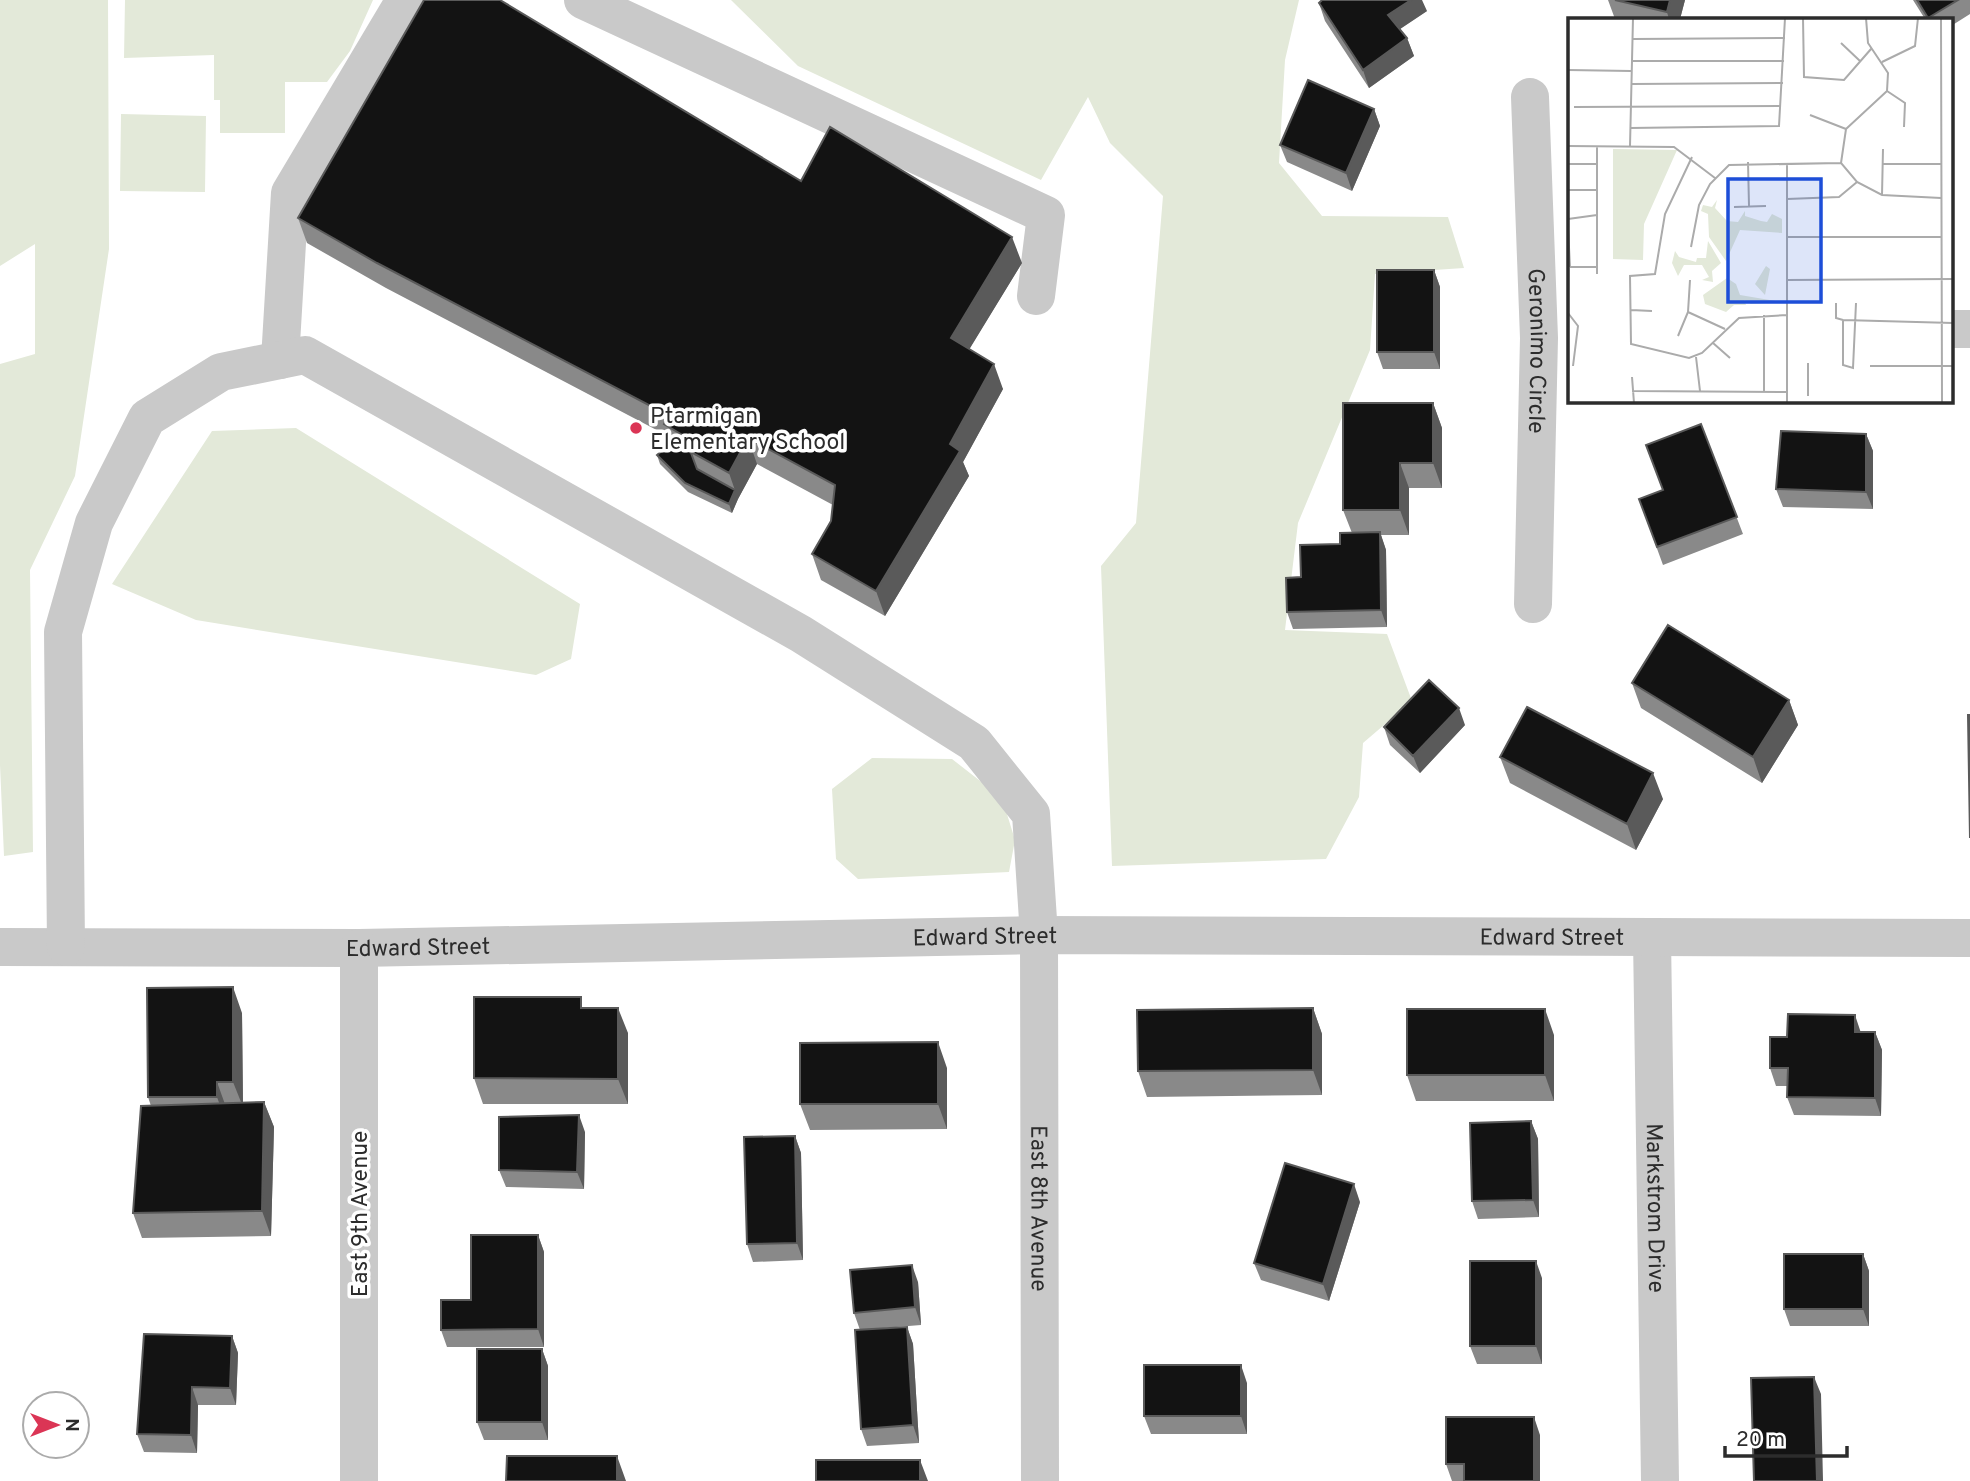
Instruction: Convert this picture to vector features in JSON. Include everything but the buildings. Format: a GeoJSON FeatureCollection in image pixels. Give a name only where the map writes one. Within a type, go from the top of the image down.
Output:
{"type":"FeatureCollection","features":[{"type":"Feature","properties":{"kind":"street"},"geometry":{"type":"LineString","coordinates":[[280,360],[290,193],[405,0]]}},
{"type":"Feature","properties":{"kind":"street"},"geometry":{"type":"LineString","coordinates":[[583,0],[1046,215],[1036,296]]}},
{"type":"Feature","properties":{"kind":"street","name":"Geronimo Circle"},"geometry":{"type":"LineString","coordinates":[[1530,97],[1554,338],[1533,604]]}},
{"type":"Feature","properties":{"kind":"street"},"geometry":{"type":"LineString","coordinates":[[1952,329],[1970,329]]}},
{"type":"Feature","properties":{"kind":"street","name":"East 8th Avenue"},"geometry":{"type":"LineString","coordinates":[[66,947],[63,632],[94,523],[147,418],[221,372],[305,355],[801,634],[974,743],[1031,814],[1039,934],[1040,1481]]}},
{"type":"Feature","properties":{"kind":"street","name":"Edward Street"},"geometry":{"type":"LineString","coordinates":[[0,947],[359,948],[1039,934],[1970,939]]}},
{"type":"Feature","properties":{"kind":"street","name":"Markstrom Drive"},"geometry":{"type":"LineString","coordinates":[[1652,937],[1660,1481]]}},
{"type":"Feature","properties":{"kind":"street","name":"East 9th Avenue"},"geometry":{"type":"LineString","coordinates":[[359,948],[359,1481]]}},
{"type":"Feature","properties":{"kind":"green space"},"geometry":{"type":"Polygon","coordinates":[[[0,0],[108,0],[109,249],[75,476],[30,570],[33,852],[4,856],[0,765],[0,364],[35,354],[35,244],[0,266],[0,0]]]}},
{"type":"Feature","properties":{"kind":"green space"},"geometry":{"type":"Polygon","coordinates":[[[125,0],[373,0],[350,51],[327,82],[285,82],[285,133],[220,133],[220,100],[214,100],[214,55],[124,58],[125,0]]]}},
{"type":"Feature","properties":{"kind":"green space"},"geometry":{"type":"Polygon","coordinates":[[[731,0],[1299,0],[1285,60],[1279,163],[1322,216],[1448,217],[1464,268],[1375,274],[1370,350],[1298,523],[1285,630],[1387,634],[1412,701],[1363,743],[1359,797],[1326,859],[1112,866],[1101,566],[1136,523],[1163,196],[1110,143],[1088,97],[1041,180],[798,66],[731,0]]]}},
{"type":"Feature","properties":{"kind":"green space"},"geometry":{"type":"Polygon","coordinates":[[[121,114],[206,116],[205,192],[120,191],[121,114]]]}},
{"type":"Feature","properties":{"kind":"green space"},"geometry":{"type":"Polygon","coordinates":[[[296,428],[580,604],[571,659],[536,675],[196,620],[112,584],[212,431],[296,428]]]}},
{"type":"Feature","properties":{"kind":"green space"},"geometry":{"type":"Polygon","coordinates":[[[872,758],[952,759],[1002,798],[1015,840],[1009,872],[858,879],[836,859],[832,789],[872,758]]]}},
{"type":"Feature","properties":{"kind":"place","name":"Ptarmigan Elementary School"},"geometry":{"type":"Point","coordinates":[636,428]}}]}
